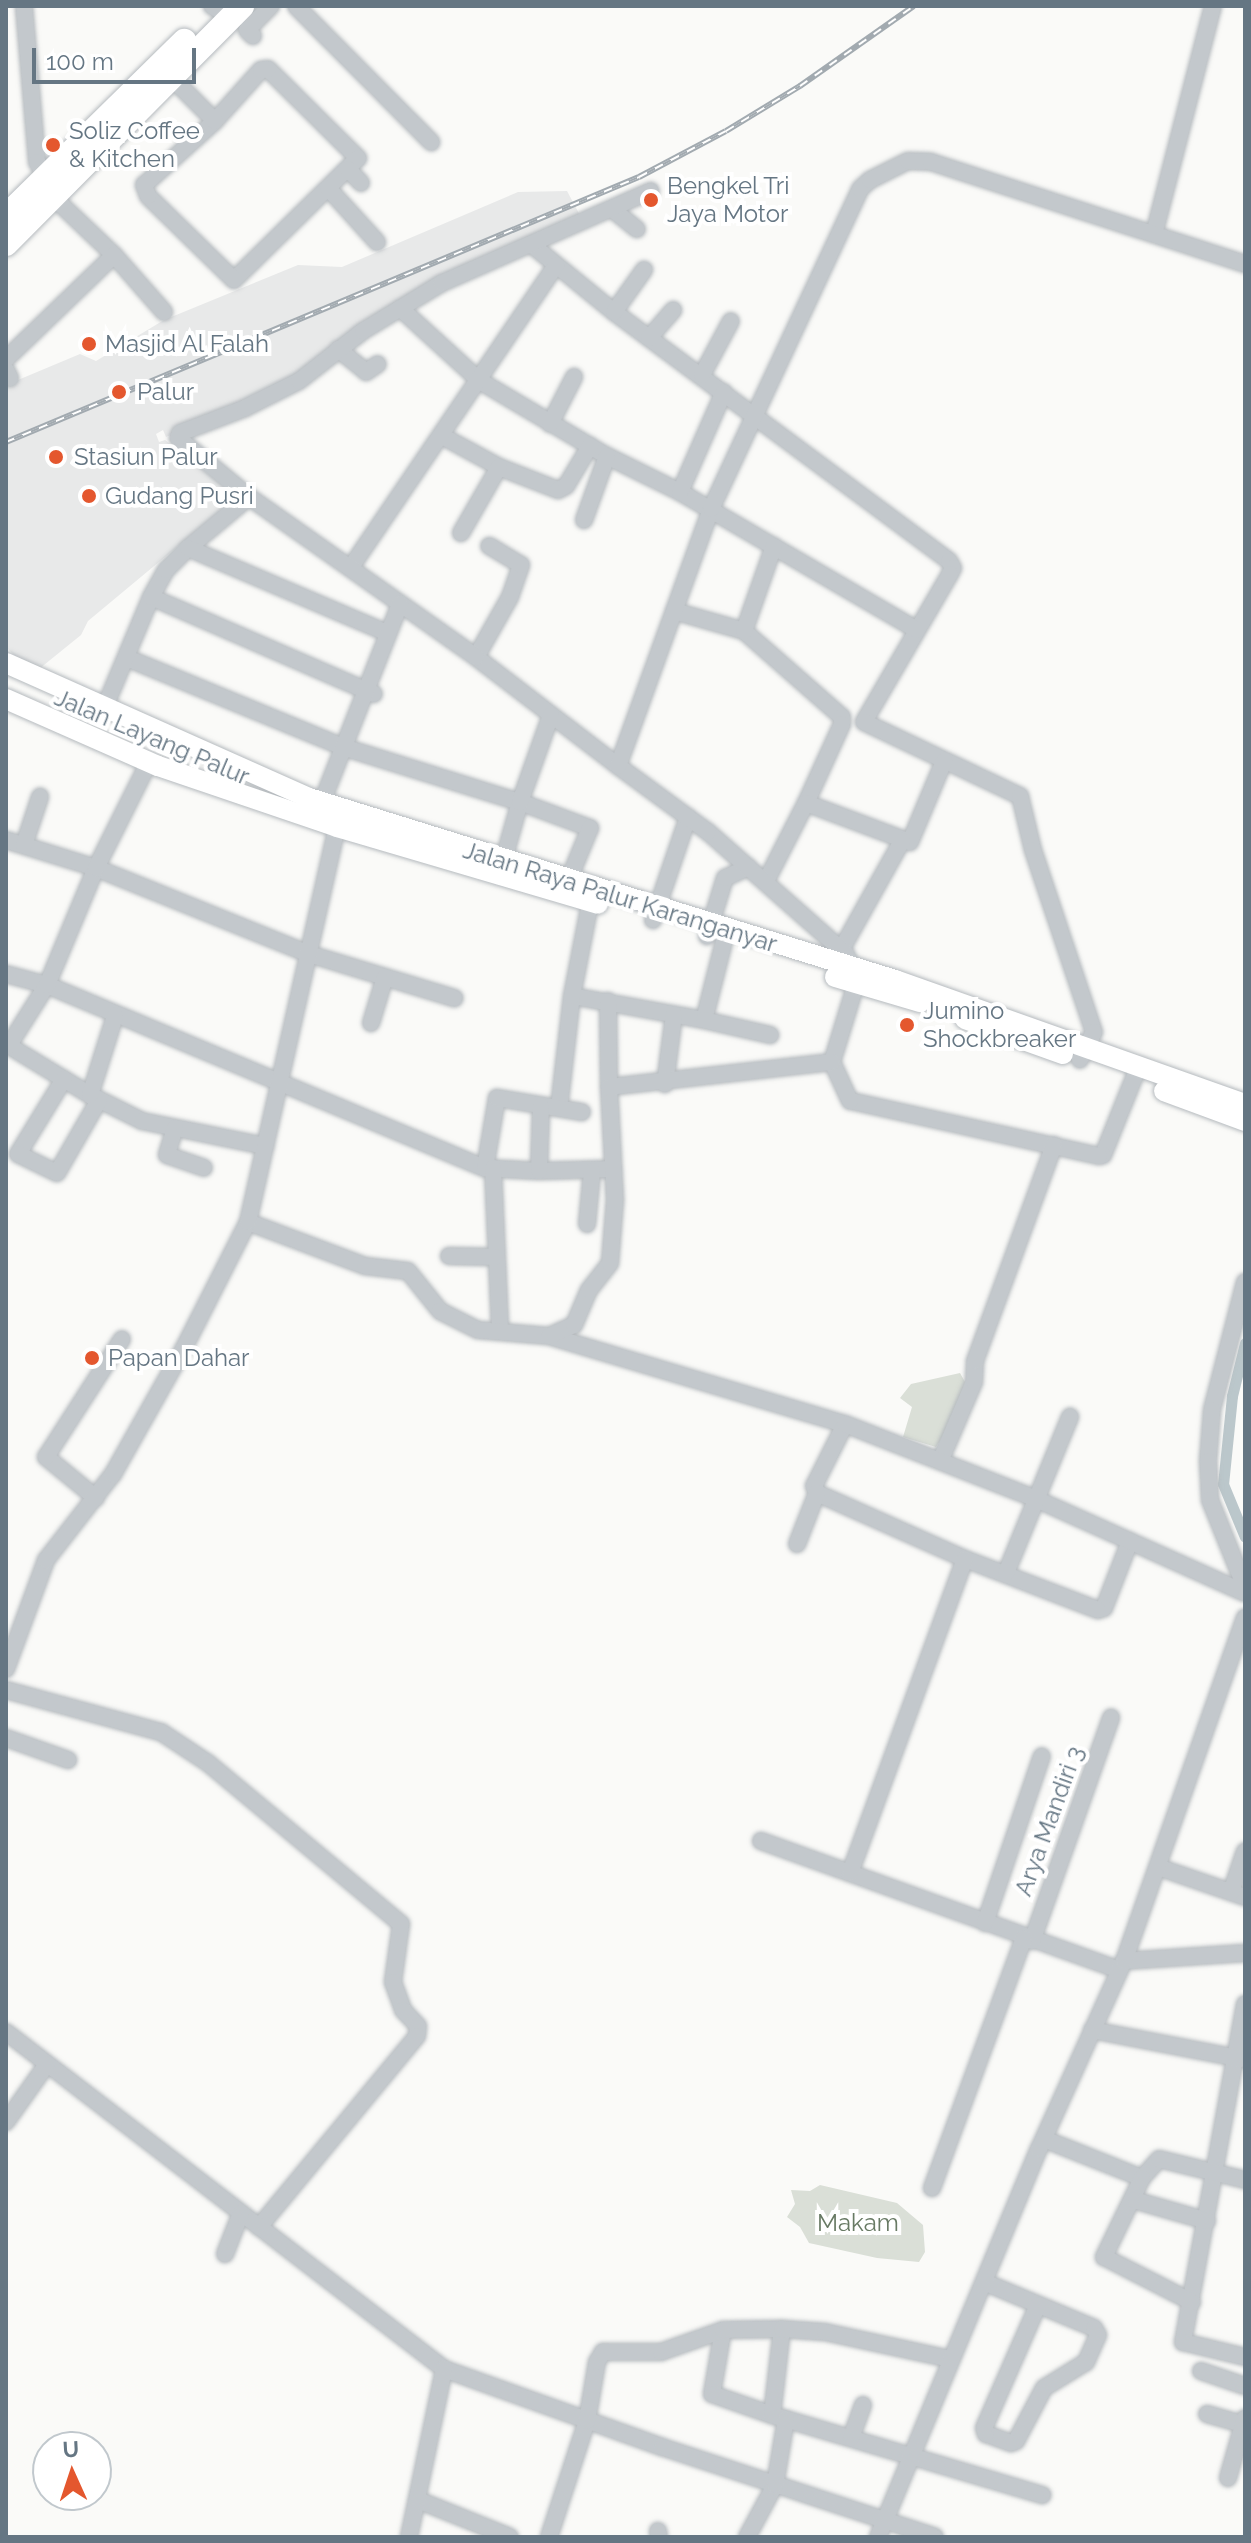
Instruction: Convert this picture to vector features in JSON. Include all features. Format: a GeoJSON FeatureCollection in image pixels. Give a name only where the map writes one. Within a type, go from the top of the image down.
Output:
{"type":"FeatureCollection","features":[{"type":"Feature","properties":{"kind":"highway"},"geometry":{"type":"LineString","coordinates":[[6,216],[48,186],[171,77],[242,6]]}},
{"type":"Feature","properties":{"kind":"highway"},"geometry":{"type":"LineString","coordinates":[[6,244],[48,186],[216,7]]}},
{"type":"Feature","properties":{"kind":"main road","name":"Jalan Raya Palur Karanganyar"},"geometry":{"type":"LineString","coordinates":[[6,663],[295,803],[337,827],[502,868],[856,978],[913,1000],[1083,1054],[1245,1121]]}},
{"type":"Feature","properties":{"kind":"main road","name":"Jalan Layang Palur"},"geometry":{"type":"LineString","coordinates":[[6,672],[271,799],[295,803]]}},
{"type":"Feature","properties":{"kind":"main road","name":"Jalan Layang Palur"},"geometry":{"type":"LineString","coordinates":[[6,684],[50,707],[185,758]]}},
{"type":"Feature","properties":{"kind":"main road","name":"Jalan Raya Palur Karanganyar"},"geometry":{"type":"LineString","coordinates":[[6,699],[149,762],[295,803],[328,804],[502,868]]}},
{"type":"Feature","properties":{"kind":"main road","name":"Jalan Raya Palur Karanganyar"},"geometry":{"type":"LineString","coordinates":[[1136,1074],[1245,1104]]}},
{"type":"Feature","properties":{"kind":"street"},"geometry":{"type":"LineString","coordinates":[[24,6],[37,162],[48,186],[164,312]]}},
{"type":"Feature","properties":{"kind":"street"},"geometry":{"type":"LineString","coordinates":[[253,36],[248,29],[271,6]]}},
{"type":"Feature","properties":{"kind":"street"},"geometry":{"type":"LineString","coordinates":[[296,6],[431,142]]}},
{"type":"Feature","properties":{"kind":"street"},"geometry":{"type":"LineString","coordinates":[[1154,234],[1213,6]]}},
{"type":"Feature","properties":{"kind":"street"},"geometry":{"type":"LineString","coordinates":[[261,70],[271,70],[358,155],[348,169],[234,280],[144,188],[215,121],[261,70]]}},
{"type":"Feature","properties":{"kind":"street"},"geometry":{"type":"LineString","coordinates":[[171,77],[215,121]]}},
{"type":"Feature","properties":{"kind":"street"},"geometry":{"type":"LineString","coordinates":[[618,766],[711,509],[860,189],[870,180],[908,161],[931,162],[1245,264]]}},
{"type":"Feature","properties":{"kind":"street"},"geometry":{"type":"LineString","coordinates":[[348,169],[361,183]]}},
{"type":"Feature","properties":{"kind":"street"},"geometry":{"type":"LineString","coordinates":[[328,188],[377,242]]}},
{"type":"Feature","properties":{"kind":"street"},"geometry":{"type":"LineString","coordinates":[[651,191],[442,283],[338,349],[299,381],[178,436],[180,443],[249,497],[476,657],[688,817],[766,881],[841,950],[856,978],[832,1062],[846,1096],[856,1103],[1102,1156],[1136,1074]]}},
{"type":"Feature","properties":{"kind":"street"},"geometry":{"type":"LineString","coordinates":[[612,209],[637,229]]}},
{"type":"Feature","properties":{"kind":"street"},"geometry":{"type":"LineString","coordinates":[[532,245],[614,312],[949,561],[953,568],[950,574],[864,722],[1020,796],[1033,850],[1094,1032],[1083,1054]]}},
{"type":"Feature","properties":{"kind":"street"},"geometry":{"type":"LineString","coordinates":[[6,359],[114,255]]}},
{"type":"Feature","properties":{"kind":"street"},"geometry":{"type":"LineString","coordinates":[[351,567],[556,265]]}},
{"type":"Feature","properties":{"kind":"street"},"geometry":{"type":"LineString","coordinates":[[614,312],[644,270]]}},
{"type":"Feature","properties":{"kind":"street"},"geometry":{"type":"LineString","coordinates":[[400,308],[480,381],[607,456],[711,509],[917,630]]}},
{"type":"Feature","properties":{"kind":"street"},"geometry":{"type":"LineString","coordinates":[[649,338],[673,310]]}},
{"type":"Feature","properties":{"kind":"street"},"geometry":{"type":"LineString","coordinates":[[702,375],[731,321]]}},
{"type":"Feature","properties":{"kind":"street"},"geometry":{"type":"LineString","coordinates":[[338,349],[366,372],[378,364]]}},
{"type":"Feature","properties":{"kind":"street"},"geometry":{"type":"LineString","coordinates":[[550,424],[574,377]]}},
{"type":"Feature","properties":{"kind":"street"},"geometry":{"type":"LineString","coordinates":[[680,492],[724,392]]}},
{"type":"Feature","properties":{"kind":"street"},"geometry":{"type":"LineString","coordinates":[[442,436],[499,467],[562,490],[590,446]]}},
{"type":"Feature","properties":{"kind":"street"},"geometry":{"type":"LineString","coordinates":[[584,520],[607,456]]}},
{"type":"Feature","properties":{"kind":"street"},"geometry":{"type":"LineString","coordinates":[[461,533],[499,467]]}},
{"type":"Feature","properties":{"kind":"street"},"geometry":{"type":"LineString","coordinates":[[104,709],[151,597],[166,570],[249,497]]}},
{"type":"Feature","properties":{"kind":"street"},"geometry":{"type":"LineString","coordinates":[[476,657],[510,597],[521,565],[489,546]]}},
{"type":"Feature","properties":{"kind":"street"},"geometry":{"type":"LineString","coordinates":[[744,631],[774,546]]}},
{"type":"Feature","properties":{"kind":"street"},"geometry":{"type":"LineString","coordinates":[[188,548],[387,633]]}},
{"type":"Feature","properties":{"kind":"street"},"geometry":{"type":"LineString","coordinates":[[151,597],[370,692]]}},
{"type":"Feature","properties":{"kind":"street"},"geometry":{"type":"LineString","coordinates":[[370,692],[387,633],[404,607]]}},
{"type":"Feature","properties":{"kind":"street"},"geometry":{"type":"LineString","coordinates":[[328,804],[404,607]]}},
{"type":"Feature","properties":{"kind":"street"},"geometry":{"type":"LineString","coordinates":[[674,611],[744,631],[842,717],[842,724],[806,803],[766,881]]}},
{"type":"Feature","properties":{"kind":"street"},"geometry":{"type":"LineString","coordinates":[[127,658],[348,749],[520,802],[590,828],[566,887]]}},
{"type":"Feature","properties":{"kind":"street"},"geometry":{"type":"LineString","coordinates":[[502,868],[520,802],[551,715]]}},
{"type":"Feature","properties":{"kind":"street"},"geometry":{"type":"LineString","coordinates":[[806,803],[902,841],[911,841],[944,761]]}},
{"type":"Feature","properties":{"kind":"street"},"geometry":{"type":"LineString","coordinates":[[149,762],[96,868],[47,985],[8,1044],[94,1098],[142,1121],[265,1146]]}},
{"type":"Feature","properties":{"kind":"street"},"geometry":{"type":"LineString","coordinates":[[24,845],[40,797]]}},
{"type":"Feature","properties":{"kind":"street"},"geometry":{"type":"LineString","coordinates":[[655,914],[688,817]]}},
{"type":"Feature","properties":{"kind":"street"},"geometry":{"type":"LineString","coordinates":[[6,1669],[46,1560],[63,1535],[96,1498],[184,1348],[248,1222],[337,827]]}},
{"type":"Feature","properties":{"kind":"street"},"geometry":{"type":"LineString","coordinates":[[6,840],[96,868],[309,954],[454,998]]}},
{"type":"Feature","properties":{"kind":"street"},"geometry":{"type":"LineString","coordinates":[[841,950],[902,841]]}},
{"type":"Feature","properties":{"kind":"street"},"geometry":{"type":"LineString","coordinates":[[704,1020],[725,878],[749,867]]}},
{"type":"Feature","properties":{"kind":"street"},"geometry":{"type":"LineString","coordinates":[[559,1108],[572,996],[590,895]]}},
{"type":"Feature","properties":{"kind":"street"},"geometry":{"type":"LineString","coordinates":[[6,974],[47,985],[115,1016],[489,1168],[539,1171],[613,1169]]}},
{"type":"Feature","properties":{"kind":"street"},"geometry":{"type":"LineString","coordinates":[[371,1023],[385,977]]}},
{"type":"Feature","properties":{"kind":"street"},"geometry":{"type":"LineString","coordinates":[[572,996],[770,1035]]}},
{"type":"Feature","properties":{"kind":"street"},"geometry":{"type":"LineString","coordinates":[[549,1336],[574,1325],[589,1290],[609,1266],[613,1169],[608,1001]]}},
{"type":"Feature","properties":{"kind":"street"},"geometry":{"type":"LineString","coordinates":[[665,1084],[674,1015]]}},
{"type":"Feature","properties":{"kind":"street"},"geometry":{"type":"LineString","coordinates":[[64,1079],[18,1154],[57,1173],[94,1098],[115,1016]]}},
{"type":"Feature","properties":{"kind":"street"},"geometry":{"type":"LineString","coordinates":[[609,1087],[665,1084],[832,1062]]}},
{"type":"Feature","properties":{"kind":"street"},"geometry":{"type":"LineString","coordinates":[[500,1330],[489,1168],[497,1098],[582,1112]]}},
{"type":"Feature","properties":{"kind":"street"},"geometry":{"type":"LineString","coordinates":[[539,1171],[541,1106]]}},
{"type":"Feature","properties":{"kind":"street"},"geometry":{"type":"LineString","coordinates":[[175,1128],[167,1155],[204,1168]]}},
{"type":"Feature","properties":{"kind":"street"},"geometry":{"type":"LineString","coordinates":[[941,1459],[974,1382],[975,1361],[1054,1145]]}},
{"type":"Feature","properties":{"kind":"street"},"geometry":{"type":"LineString","coordinates":[[587,1224],[592,1171]]}},
{"type":"Feature","properties":{"kind":"street"},"geometry":{"type":"LineString","coordinates":[[248,1222],[365,1266],[408,1271],[445,1315],[478,1330],[549,1336],[845,1424],[941,1459],[1245,1590]]}},
{"type":"Feature","properties":{"kind":"street"},"geometry":{"type":"LineString","coordinates":[[449,1256],[495,1257]]}},
{"type":"Feature","properties":{"kind":"street"},"geometry":{"type":"LineString","coordinates":[[1245,1282],[1212,1410],[1208,1461],[1210,1500],[1245,1590]]}},
{"type":"Feature","properties":{"kind":"street"},"geometry":{"type":"LineString","coordinates":[[96,1498],[46,1457],[122,1339]]}},
{"type":"Feature","properties":{"kind":"street"},"geometry":{"type":"LineString","coordinates":[[1006,1573],[1070,1417]]}},
{"type":"Feature","properties":{"kind":"street"},"geometry":{"type":"LineString","coordinates":[[845,1424],[814,1486],[817,1493],[965,1559],[1101,1610],[1130,1541]]}},
{"type":"Feature","properties":{"kind":"street"},"geometry":{"type":"LineString","coordinates":[[797,1544],[817,1493]]}},
{"type":"Feature","properties":{"kind":"street"},"geometry":{"type":"LineString","coordinates":[[850,1873],[965,1559]]}},
{"type":"Feature","properties":{"kind":"street"},"geometry":{"type":"LineString","coordinates":[[878,2537],[950,2359],[1121,1966],[1245,1618]]}},
{"type":"Feature","properties":{"kind":"street"},"geometry":{"type":"LineString","coordinates":[[6,1690],[135,1722],[161,1732],[208,1763],[401,1924],[393,1982],[403,2010],[417,2023],[417,2036],[259,2227]]}},
{"type":"Feature","properties":{"kind":"street","name":"Arya Mandiri 3"},"geometry":{"type":"LineString","coordinates":[[932,2188],[1111,1718]]}},
{"type":"Feature","properties":{"kind":"street"},"geometry":{"type":"LineString","coordinates":[[6,1738],[68,1760]]}},
{"type":"Feature","properties":{"kind":"street"},"geometry":{"type":"LineString","coordinates":[[985,1923],[1042,1756]]}},
{"type":"Feature","properties":{"kind":"street"},"geometry":{"type":"LineString","coordinates":[[761,1841],[1028,1939],[1121,1966],[1245,1953]]}},
{"type":"Feature","properties":{"kind":"street"},"geometry":{"type":"LineString","coordinates":[[1158,1867],[1238,1894],[1245,1851]]}},
{"type":"Feature","properties":{"kind":"street"},"geometry":{"type":"LineString","coordinates":[[1245,2004],[1240,2059],[1183,2342],[1245,2357]]}},
{"type":"Feature","properties":{"kind":"street"},"geometry":{"type":"LineString","coordinates":[[1092,2030],[1240,2059]]}},
{"type":"Feature","properties":{"kind":"street"},"geometry":{"type":"LineString","coordinates":[[6,2032],[444,2369],[587,2421],[935,2537]]}},
{"type":"Feature","properties":{"kind":"street"},"geometry":{"type":"LineString","coordinates":[[6,2122],[47,2064]]}},
{"type":"Feature","properties":{"kind":"street"},"geometry":{"type":"LineString","coordinates":[[1044,2139],[1142,2178]]}},
{"type":"Feature","properties":{"kind":"street"},"geometry":{"type":"LineString","coordinates":[[1192,2302],[1104,2257],[1142,2178],[1157,2159],[1245,2180]]}},
{"type":"Feature","properties":{"kind":"street"},"geometry":{"type":"LineString","coordinates":[[1134,2200],[1207,2221]]}},
{"type":"Feature","properties":{"kind":"street"},"geometry":{"type":"LineString","coordinates":[[225,2254],[241,2213]]}},
{"type":"Feature","properties":{"kind":"street"},"geometry":{"type":"LineString","coordinates":[[984,2282],[1094,2328],[1098,2339],[1086,2362],[1044,2388],[1016,2441],[1011,2443],[986,2434],[984,2428],[1038,2305]]}},
{"type":"Feature","properties":{"kind":"street"},"geometry":{"type":"LineString","coordinates":[[549,2537],[587,2421],[597,2362],[603,2352],[670,2351],[723,2330],[782,2329],[825,2332],[950,2359]]}},
{"type":"Feature","properties":{"kind":"street"},"geometry":{"type":"LineString","coordinates":[[747,2537],[775,2485],[782,2329]]}},
{"type":"Feature","properties":{"kind":"street"},"geometry":{"type":"LineString","coordinates":[[723,2330],[710,2391],[779,2417],[1042,2495]]}},
{"type":"Feature","properties":{"kind":"street"},"geometry":{"type":"LineString","coordinates":[[409,2537],[444,2369]]}},
{"type":"Feature","properties":{"kind":"street"},"geometry":{"type":"LineString","coordinates":[[1201,2371],[1245,2386]]}},
{"type":"Feature","properties":{"kind":"street"},"geometry":{"type":"LineString","coordinates":[[851,2438],[863,2405]]}},
{"type":"Feature","properties":{"kind":"street"},"geometry":{"type":"LineString","coordinates":[[1207,2414],[1243,2421],[1228,2478]]}},
{"type":"Feature","properties":{"kind":"street"},"geometry":{"type":"LineString","coordinates":[[418,2500],[510,2537]]}},
{"type":"Feature","properties":{"kind":"shaded area","name":"Stasiun Palur"},"geometry":{"type":"Polygon","coordinates":[[[567,191],[582,219],[512,249],[244,405],[166,437],[163,430],[156,434],[159,442],[165,440],[237,497],[88,621],[81,635],[39,669],[18,659],[6,647],[6,385],[80,354],[96,361],[164,320],[298,265],[342,267],[518,192],[567,191]]]}},
{"type":"Feature","properties":{"kind":"green space"},"geometry":{"type":"Polygon","coordinates":[[[960,1373],[965,1382],[949,1427],[936,1447],[903,1437],[912,1407],[900,1398],[911,1384],[960,1373]]]}},
{"type":"Feature","properties":{"kind":"green space","name":"Makam"},"geometry":{"type":"Polygon","coordinates":[[[820,2185],[897,2203],[923,2225],[925,2252],[919,2262],[877,2258],[809,2243],[800,2227],[787,2217],[795,2204],[791,2190],[810,2191],[820,2185]]]}},
{"type":"Feature","properties":{"kind":"waterway"},"geometry":{"type":"LineString","coordinates":[[1245,1343],[1232,1396],[1223,1484],[1245,1537]]}},
{"type":"Feature","properties":{"kind":"railway"},"geometry":{"type":"LineString","coordinates":[[6,442],[639,177],[726,131],[800,86],[914,6]]}},
{"type":"Feature","properties":{"kind":"place","name":"Soliz Coffee & Kitchen"},"geometry":{"type":"Point","coordinates":[53,145]}},
{"type":"Feature","properties":{"kind":"place","name":"Bengkel Tri Jaya Motor"},"geometry":{"type":"Point","coordinates":[651,200]}},
{"type":"Feature","properties":{"kind":"place","name":"Masjid Al Falah"},"geometry":{"type":"Point","coordinates":[89,344]}},
{"type":"Feature","properties":{"kind":"place","name":"Palur"},"geometry":{"type":"Point","coordinates":[119,392]}},
{"type":"Feature","properties":{"kind":"place","name":"Stasiun Palur"},"geometry":{"type":"Point","coordinates":[56,457]}},
{"type":"Feature","properties":{"kind":"place","name":"Gudang Pusri"},"geometry":{"type":"Point","coordinates":[89,496]}},
{"type":"Feature","properties":{"kind":"place","name":"Jumino Shockbreaker"},"geometry":{"type":"Point","coordinates":[907,1025]}},
{"type":"Feature","properties":{"kind":"place","name":"Papan Dahar"},"geometry":{"type":"Point","coordinates":[92,1358]}}]}
